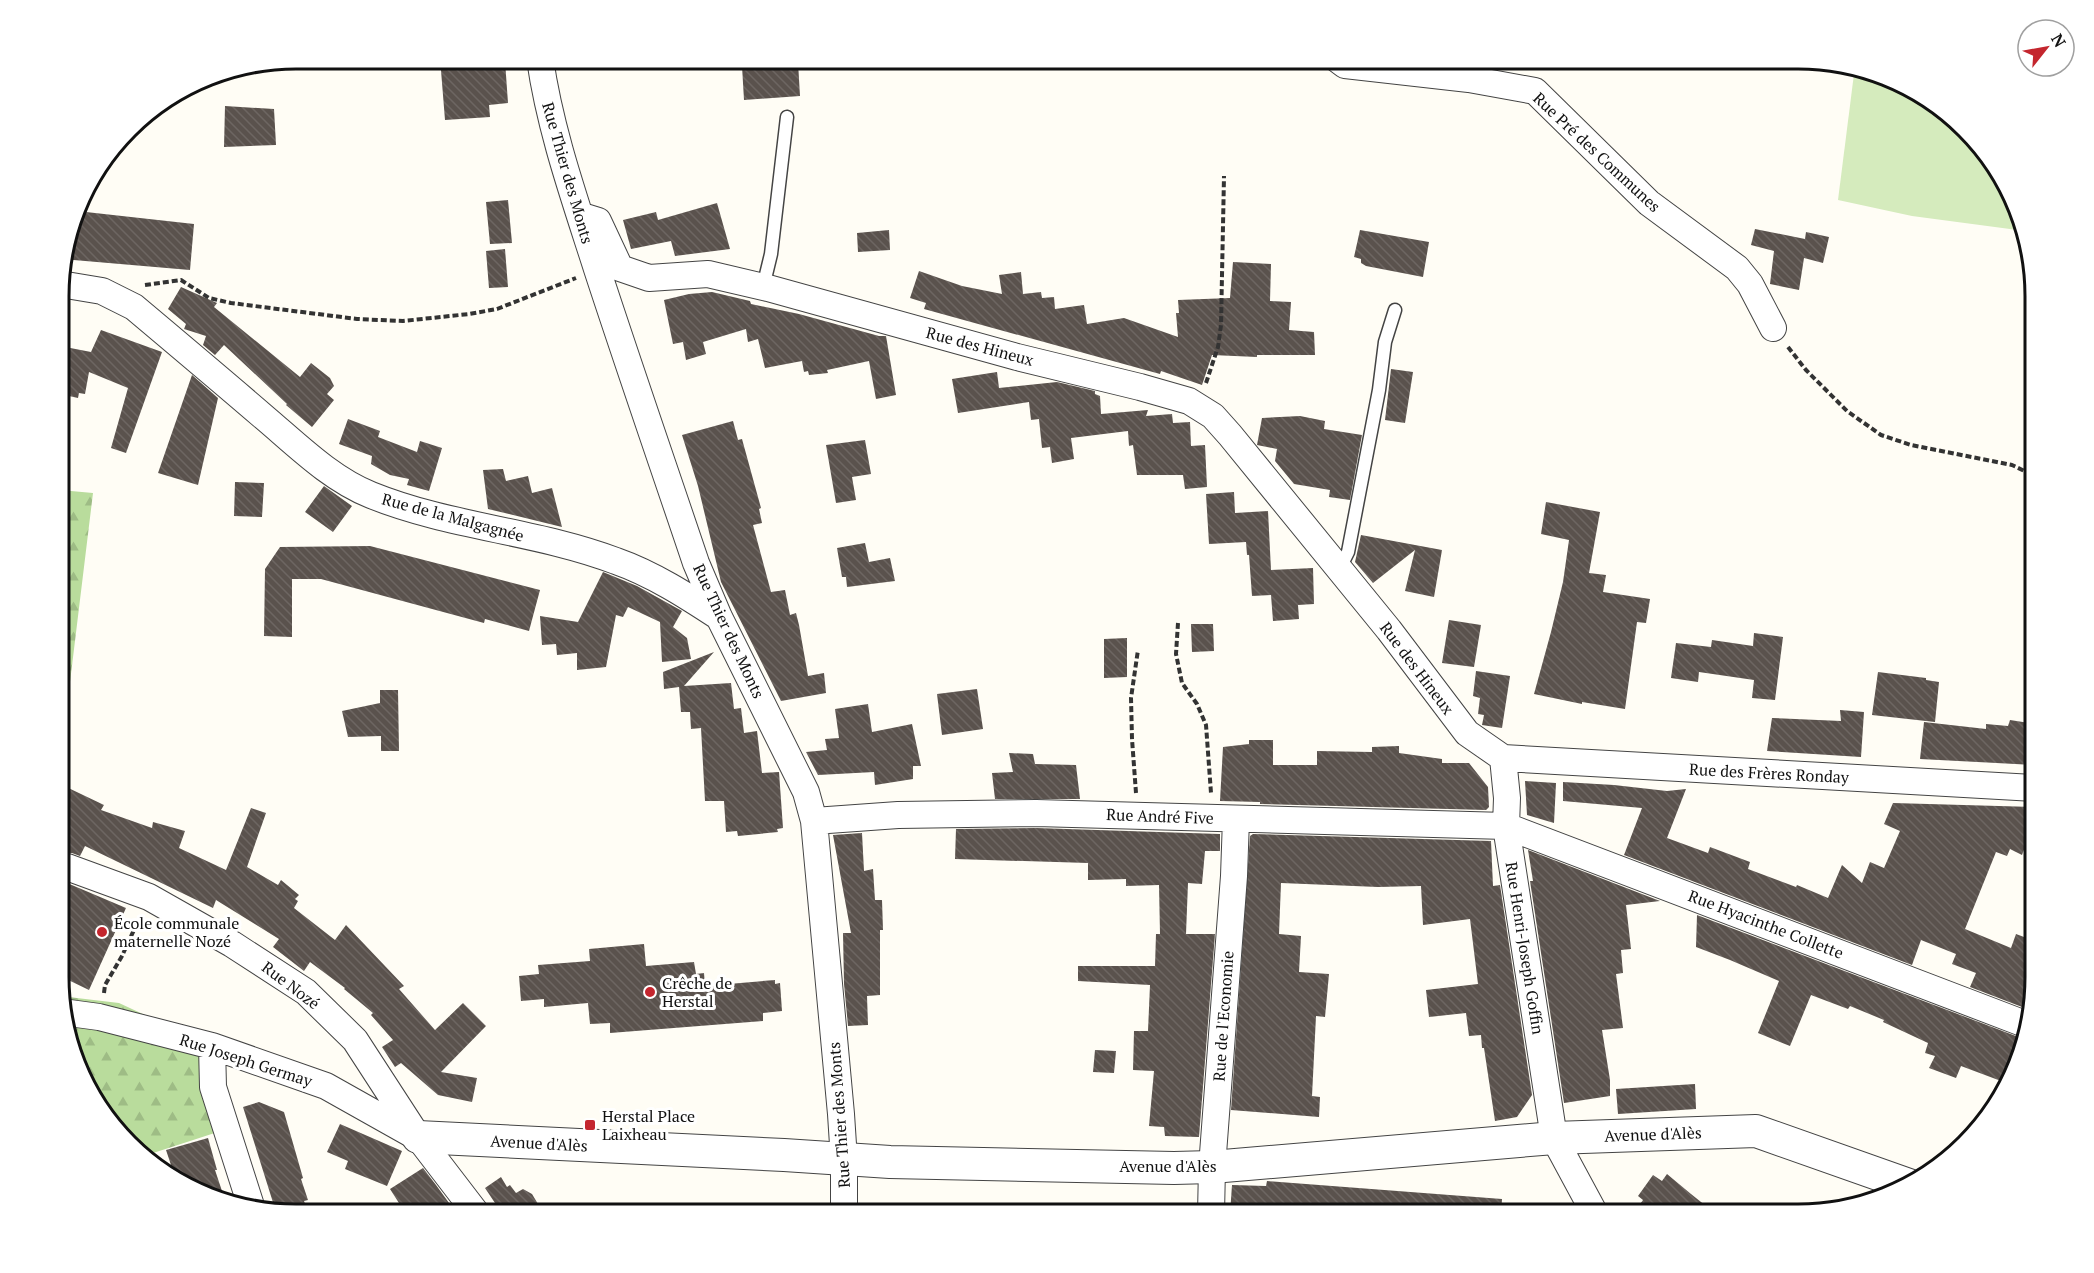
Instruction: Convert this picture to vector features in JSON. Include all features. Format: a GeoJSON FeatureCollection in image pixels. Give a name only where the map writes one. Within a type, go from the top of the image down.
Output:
{"type":"FeatureCollection","features":[{"type":"Feature","properties":{"kind":"street","name":"Rue Thier des Monts"},"geometry":{"type":"LineString","coordinates":[[541,69],[544,88],[580,216],[696,562],[719,618],[806,792],[814,820],[844,1160],[844,1204]]}},
{"type":"Feature","properties":{"kind":"street","name":"Rue Pré des Communes"},"geometry":{"type":"LineString","coordinates":[[1380,69],[1469,79],[1535,91],[1649,203],[1737,268],[1749,284],[1773,328]]}},
{"type":"Feature","properties":{"kind":"street","name":"Rue des Hineux"},"geometry":{"type":"LineString","coordinates":[[580,216],[598,221],[620,268],[650,278],[708,274],[763,287],[1189,402],[1213,416],[1389,630],[1467,733],[1503,758]]}},
{"type":"Feature","properties":{"kind":"street","name":"Rue de la Malgagnée"},"geometry":{"type":"LineString","coordinates":[[69,286],[102,291],[134,307],[306,453],[344,481],[371,495],[423,512],[584,550],[618,561],[662,583],[719,618]]}},
{"type":"Feature","properties":{"kind":"street","name":"Rue des Frères Ronday"},"geometry":{"type":"LineString","coordinates":[[1503,758],[2025,787]]}},
{"type":"Feature","properties":{"kind":"street","name":"Rue Henri-Joseph Goffin"},"geometry":{"type":"LineString","coordinates":[[1503,758],[1507,798],[1506,826],[1554,1138],[1590,1204]]}},
{"type":"Feature","properties":{"kind":"street","name":"Rue André Five"},"geometry":{"type":"LineString","coordinates":[[814,820],[898,815],[1036,813],[1506,826]]}},
{"type":"Feature","properties":{"kind":"street","name":"Rue de l'Economie"},"geometry":{"type":"LineString","coordinates":[[1211,1204],[1236,819]]}},
{"type":"Feature","properties":{"kind":"street","name":"Rue Hyacinthe Collette"},"geometry":{"type":"LineString","coordinates":[[1506,826],[2021,1022]]}},
{"type":"Feature","properties":{"kind":"street","name":"Rue Nozé"},"geometry":{"type":"LineString","coordinates":[[69,868],[149,897],[232,944],[306,993],[355,1040],[418,1137],[469,1204]]}},
{"type":"Feature","properties":{"kind":"street","name":"Rue Joseph Germay"},"geometry":{"type":"LineString","coordinates":[[72,1013],[99,1017],[212,1046],[326,1086],[418,1137]]}},
{"type":"Feature","properties":{"kind":"street"},"geometry":{"type":"LineString","coordinates":[[212,1046],[213,1087],[249,1199]]}},
{"type":"Feature","properties":{"kind":"street","name":"Avenue d'Alès"},"geometry":{"type":"LineString","coordinates":[[418,1137],[844,1160],[1150,1168],[1212,1167],[1554,1138],[1756,1131],[1898,1181]]}},
{"type":"Feature","properties":{"kind":"lane"},"geometry":{"type":"LineString","coordinates":[[763,287],[771,254],[787,117]]}},
{"type":"Feature","properties":{"kind":"lane"},"geometry":{"type":"LineString","coordinates":[[1339,570],[1348,552],[1385,342],[1395,310]]}},
{"type":"Feature","properties":{"kind":"path"},"geometry":{"type":"LineString","coordinates":[[1205,387],[1218,347],[1221,325],[1224,176]]}},
{"type":"Feature","properties":{"kind":"path"},"geometry":{"type":"LineString","coordinates":[[102,291],[180,280],[209,298],[231,303],[357,320],[403,321],[497,309],[597,269]]}},
{"type":"Feature","properties":{"kind":"path"},"geometry":{"type":"LineString","coordinates":[[1773,328],[1806,370],[1847,411],[1881,435],[1911,445],[2012,465],[2025,471]]}},
{"type":"Feature","properties":{"kind":"path"},"geometry":{"type":"LineString","coordinates":[[1178,623],[1176,654],[1182,683],[1197,704],[1206,725],[1210,817]]}},
{"type":"Feature","properties":{"kind":"path"},"geometry":{"type":"LineString","coordinates":[[1136,814],[1131,698],[1138,650]]}},
{"type":"Feature","properties":{"kind":"path"},"geometry":{"type":"LineString","coordinates":[[99,1017],[105,986],[122,956],[149,897]]}},
{"type":"Feature","properties":{"kind":"green space"},"geometry":{"type":"Polygon","coordinates":[[[1854,76],[1885,86],[1912,99],[1959,135],[1995,183],[2015,230],[1912,216],[1838,200],[1854,76]]]}},
{"type":"Feature","properties":{"kind":"green space"},"geometry":{"type":"Polygon","coordinates":[[[69,491],[93,493],[69,690],[69,491]]]}},
{"type":"Feature","properties":{"kind":"green space"},"geometry":{"type":"Polygon","coordinates":[[[70,997],[119,1003],[212,1046],[227,1129],[153,1153],[146,1148],[125,1127],[107,1103],[92,1077],[77,1036],[70,997]]]}},
{"type":"Feature","properties":{"kind":"building"},"geometry":{"type":"Polygon","coordinates":[[[441,69],[506,69],[508,103],[489,105],[490,117],[445,120],[441,69]]]}},
{"type":"Feature","properties":{"kind":"building"},"geometry":{"type":"Polygon","coordinates":[[[742,69],[798,69],[800,96],[744,100],[742,69]]]}},
{"type":"Feature","properties":{"kind":"building"},"geometry":{"type":"Polygon","coordinates":[[[225,106],[274,109],[276,145],[224,147],[225,106]]]}},
{"type":"Feature","properties":{"kind":"building"},"geometry":{"type":"Polygon","coordinates":[[[508,200],[512,243],[490,244],[486,202],[508,200]]]}},
{"type":"Feature","properties":{"kind":"building"},"geometry":{"type":"Polygon","coordinates":[[[717,203],[730,249],[675,256],[671,241],[631,249],[623,220],[656,212],[658,220],[717,203]]]}},
{"type":"Feature","properties":{"kind":"building"},"geometry":{"type":"Polygon","coordinates":[[[85,212],[194,224],[190,270],[72,260],[85,212]]]}},
{"type":"Feature","properties":{"kind":"building"},"geometry":{"type":"Polygon","coordinates":[[[1755,229],[1805,239],[1806,232],[1829,237],[1823,263],[1804,258],[1799,290],[1770,284],[1774,251],[1751,245],[1755,229]]]}},
{"type":"Feature","properties":{"kind":"building"},"geometry":{"type":"Polygon","coordinates":[[[889,230],[890,250],[858,252],[857,233],[889,230]]]}},
{"type":"Feature","properties":{"kind":"building"},"geometry":{"type":"Polygon","coordinates":[[[1360,230],[1429,242],[1423,277],[1366,266],[1361,263],[1361,259],[1354,257],[1360,230]]]}},
{"type":"Feature","properties":{"kind":"building"},"geometry":{"type":"Polygon","coordinates":[[[505,249],[508,287],[489,288],[486,251],[505,249]]]}},
{"type":"Feature","properties":{"kind":"building"},"geometry":{"type":"Polygon","coordinates":[[[1233,262],[1271,264],[1270,301],[1291,302],[1289,330],[1314,332],[1315,355],[1257,355],[1257,357],[1212,355],[1202,385],[1161,371],[1160,374],[924,309],[926,303],[910,298],[919,271],[962,286],[1002,294],[999,275],[1021,272],[1023,294],[1041,292],[1042,298],[1054,297],[1055,309],[1084,305],[1087,324],[1124,318],[1178,337],[1176,313],[1179,313],[1178,300],[1230,298],[1233,262]]]}},
{"type":"Feature","properties":{"kind":"building"},"geometry":{"type":"Polygon","coordinates":[[[181,287],[217,303],[214,307],[300,377],[311,363],[330,378],[334,386],[327,394],[334,400],[312,427],[224,345],[215,355],[203,345],[206,336],[184,329],[186,324],[168,309],[181,287]]]}},
{"type":"Feature","properties":{"kind":"building"},"geometry":{"type":"Polygon","coordinates":[[[712,292],[750,301],[751,304],[886,336],[896,395],[876,399],[869,361],[827,370],[828,373],[809,375],[808,371],[804,372],[802,361],[765,368],[758,339],[748,342],[746,329],[703,342],[706,354],[686,360],[683,342],[673,344],[664,300],[689,294],[712,292]]]}},
{"type":"Feature","properties":{"kind":"building"},"geometry":{"type":"Polygon","coordinates":[[[101,330],[162,352],[126,453],[111,448],[128,388],[89,372],[85,394],[79,393],[78,398],[69,396],[69,348],[91,352],[101,330]]]}},
{"type":"Feature","properties":{"kind":"building"},"geometry":{"type":"Polygon","coordinates":[[[1391,369],[1413,372],[1405,423],[1385,420],[1391,369]]]}},
{"type":"Feature","properties":{"kind":"building"},"geometry":{"type":"Polygon","coordinates":[[[997,372],[999,388],[1057,382],[1095,391],[1095,394],[1100,396],[1101,414],[1148,410],[1146,416],[1172,414],[1173,423],[1190,422],[1191,446],[1205,445],[1207,487],[1185,489],[1183,475],[1137,475],[1133,445],[1129,446],[1128,431],[1071,438],[1074,459],[1052,463],[1050,447],[1042,448],[1039,419],[1031,420],[1029,402],[958,413],[952,379],[997,372]]]}},
{"type":"Feature","properties":{"kind":"building"},"geometry":{"type":"Polygon","coordinates":[[[192,375],[218,398],[198,485],[158,473],[192,375]]]}},
{"type":"Feature","properties":{"kind":"building"},"geometry":{"type":"Polygon","coordinates":[[[1300,416],[1325,421],[1324,429],[1362,435],[1350,500],[1329,497],[1330,490],[1294,484],[1275,461],[1277,449],[1257,445],[1262,418],[1300,416]]]}},
{"type":"Feature","properties":{"kind":"building"},"geometry":{"type":"Polygon","coordinates":[[[348,419],[380,431],[378,437],[417,452],[420,441],[442,448],[429,491],[407,485],[409,479],[390,475],[371,464],[372,456],[339,444],[348,419]]]}},
{"type":"Feature","properties":{"kind":"building"},"geometry":{"type":"Polygon","coordinates":[[[733,421],[738,440],[742,439],[761,508],[759,509],[762,523],[753,525],[771,592],[785,590],[790,615],[796,613],[808,676],[824,673],[826,693],[781,701],[721,582],[698,486],[682,435],[733,421]]]}},
{"type":"Feature","properties":{"kind":"building"},"geometry":{"type":"Polygon","coordinates":[[[865,440],[871,474],[852,477],[856,500],[836,503],[826,445],[865,440]]]}},
{"type":"Feature","properties":{"kind":"building"},"geometry":{"type":"Polygon","coordinates":[[[503,469],[506,481],[528,476],[532,493],[552,488],[562,527],[488,509],[483,470],[503,469]]]}},
{"type":"Feature","properties":{"kind":"building"},"geometry":{"type":"Polygon","coordinates":[[[235,482],[264,483],[262,517],[234,516],[235,482]]]}},
{"type":"Feature","properties":{"kind":"building"},"geometry":{"type":"Polygon","coordinates":[[[324,486],[352,506],[333,532],[305,512],[324,486]]]}},
{"type":"Feature","properties":{"kind":"building"},"geometry":{"type":"Polygon","coordinates":[[[1234,492],[1235,513],[1268,511],[1271,570],[1313,568],[1314,604],[1298,605],[1299,619],[1273,621],[1271,595],[1252,596],[1246,542],[1209,544],[1206,494],[1234,492]]]}},
{"type":"Feature","properties":{"kind":"building"},"geometry":{"type":"Polygon","coordinates":[[[1546,502],[1600,512],[1589,573],[1606,575],[1603,592],[1650,599],[1646,623],[1637,622],[1625,709],[1582,702],[1582,704],[1534,694],[1563,582],[1569,540],[1541,534],[1546,502]]]}},
{"type":"Feature","properties":{"kind":"building"},"geometry":{"type":"Polygon","coordinates":[[[1361,535],[1442,550],[1434,597],[1405,591],[1415,550],[1373,583],[1355,562],[1361,535]]]}},
{"type":"Feature","properties":{"kind":"building"},"geometry":{"type":"Polygon","coordinates":[[[865,543],[869,562],[890,558],[895,581],[847,587],[846,577],[842,577],[837,548],[865,543]]]}},
{"type":"Feature","properties":{"kind":"building"},"geometry":{"type":"Polygon","coordinates":[[[370,546],[540,590],[529,631],[485,619],[484,623],[321,579],[292,579],[292,637],[264,636],[265,569],[280,547],[370,546]]]}},
{"type":"Feature","properties":{"kind":"building"},"geometry":{"type":"Polygon","coordinates":[[[603,572],[637,586],[682,611],[673,627],[687,638],[691,659],[662,662],[660,622],[628,607],[623,617],[616,615],[606,667],[577,670],[577,653],[557,655],[556,644],[542,645],[540,616],[578,622],[603,572]]]}},
{"type":"Feature","properties":{"kind":"building"},"geometry":{"type":"Polygon","coordinates":[[[1449,620],[1481,625],[1474,667],[1442,663],[1449,620]]]}},
{"type":"Feature","properties":{"kind":"building"},"geometry":{"type":"Polygon","coordinates":[[[1191,624],[1213,624],[1214,651],[1192,652],[1191,624]]]}},
{"type":"Feature","properties":{"kind":"building"},"geometry":{"type":"Polygon","coordinates":[[[1754,633],[1783,637],[1775,700],[1752,698],[1754,680],[1699,672],[1698,682],[1671,678],[1676,643],[1711,647],[1712,640],[1753,646],[1754,633]]]}},
{"type":"Feature","properties":{"kind":"building"},"geometry":{"type":"Polygon","coordinates":[[[1127,638],[1127,677],[1104,678],[1104,639],[1127,638]]]}},
{"type":"Feature","properties":{"kind":"building"},"geometry":{"type":"Polygon","coordinates":[[[714,652],[684,686],[731,683],[734,709],[741,708],[744,733],[757,731],[762,773],[779,772],[783,828],[777,829],[778,832],[738,836],[737,831],[726,832],[724,801],[705,801],[701,728],[691,729],[690,712],[681,712],[679,687],[664,689],[663,672],[714,652]]]}},
{"type":"Feature","properties":{"kind":"building"},"geometry":{"type":"Polygon","coordinates":[[[1476,671],[1510,676],[1502,728],[1482,725],[1484,715],[1478,714],[1480,698],[1473,696],[1476,671]]]}},
{"type":"Feature","properties":{"kind":"building"},"geometry":{"type":"Polygon","coordinates":[[[1878,672],[1926,678],[1926,680],[1939,682],[1935,722],[1872,715],[1878,672]]]}},
{"type":"Feature","properties":{"kind":"building"},"geometry":{"type":"Polygon","coordinates":[[[977,689],[983,729],[942,735],[937,694],[977,689]]]}},
{"type":"Feature","properties":{"kind":"building"},"geometry":{"type":"Polygon","coordinates":[[[380,690],[398,690],[399,751],[381,751],[381,736],[348,737],[342,711],[380,703],[380,690]]]}},
{"type":"Feature","properties":{"kind":"building"},"geometry":{"type":"Polygon","coordinates":[[[868,704],[872,732],[912,724],[921,766],[913,766],[913,779],[875,785],[874,772],[818,775],[806,752],[827,750],[825,739],[839,738],[835,709],[868,704]]]}},
{"type":"Feature","properties":{"kind":"building"},"geometry":{"type":"Polygon","coordinates":[[[1840,710],[1864,712],[1861,757],[1767,751],[1772,718],[1841,721],[1840,710]]]}},
{"type":"Feature","properties":{"kind":"building"},"geometry":{"type":"Polygon","coordinates":[[[2010,720],[2025,722],[2025,764],[1920,759],[1924,722],[1986,729],[1986,724],[2008,726],[2010,720]]]}},
{"type":"Feature","properties":{"kind":"building"},"geometry":{"type":"Polygon","coordinates":[[[1249,740],[1273,740],[1273,765],[1317,765],[1317,751],[1372,752],[1372,747],[1399,746],[1399,753],[1442,759],[1442,763],[1469,763],[1488,787],[1489,807],[1486,810],[1220,801],[1223,747],[1249,744],[1249,740]]]}},
{"type":"Feature","properties":{"kind":"building"},"geometry":{"type":"Polygon","coordinates":[[[1009,753],[1033,754],[1035,764],[1076,765],[1080,799],[995,799],[992,773],[1013,772],[1009,753]]]}},
{"type":"Feature","properties":{"kind":"building"},"geometry":{"type":"Polygon","coordinates":[[[1525,781],[1556,783],[1554,823],[1527,815],[1525,781]]]}},
{"type":"Feature","properties":{"kind":"building"},"geometry":{"type":"Polygon","coordinates":[[[1563,782],[1667,791],[1686,789],[1667,838],[1708,853],[1710,847],[1750,862],[1748,869],[1828,898],[1842,865],[1862,883],[1870,862],[1884,868],[1900,831],[1884,824],[1893,803],[2025,807],[2025,847],[2022,855],[2010,849],[2007,856],[1996,852],[1965,929],[2011,948],[2016,934],[2025,937],[2023,1007],[1970,987],[1976,973],[1952,964],[1956,954],[1921,940],[1912,965],[1624,855],[1642,808],[1563,801],[1563,782]]]}},
{"type":"Feature","properties":{"kind":"building"},"geometry":{"type":"Polygon","coordinates":[[[69,788],[104,805],[101,810],[152,828],[153,822],[185,831],[179,848],[226,870],[251,808],[266,813],[247,867],[278,885],[281,880],[299,895],[295,899],[298,901],[294,908],[335,940],[346,925],[404,986],[399,989],[435,1030],[463,1003],[486,1026],[441,1072],[477,1078],[472,1102],[438,1095],[401,1063],[395,1067],[382,1047],[393,1040],[371,1015],[373,1013],[345,988],[310,962],[304,971],[273,947],[279,939],[216,900],[213,908],[85,846],[80,856],[69,853],[69,788]]]}},
{"type":"Feature","properties":{"kind":"building"},"geometry":{"type":"Polygon","coordinates":[[[1036,828],[1220,834],[1220,851],[1205,851],[1202,884],[1188,883],[1186,934],[1215,934],[1199,1137],[1165,1136],[1164,1127],[1149,1126],[1154,1071],[1133,1070],[1134,1031],[1148,1031],[1150,985],[1078,981],[1078,966],[1155,966],[1156,934],[1160,934],[1159,885],[1126,886],[1126,879],[1088,880],[1088,863],[955,859],[956,829],[1036,828]]]}},
{"type":"Feature","properties":{"kind":"building"},"geometry":{"type":"Polygon","coordinates":[[[862,833],[864,871],[873,869],[875,900],[882,900],[880,995],[867,996],[868,1025],[848,1026],[843,933],[851,933],[833,835],[862,833]]]}},
{"type":"Feature","properties":{"kind":"building"},"geometry":{"type":"Polygon","coordinates":[[[1253,834],[1491,841],[1493,886],[1500,885],[1532,1095],[1517,1117],[1495,1121],[1481,1035],[1469,1036],[1466,1013],[1429,1017],[1426,990],[1478,984],[1470,919],[1423,925],[1421,886],[1378,887],[1281,883],[1279,934],[1301,936],[1299,972],[1329,974],[1325,1017],[1316,1016],[1312,1096],[1320,1097],[1319,1117],[1231,1110],[1250,836],[1253,834]]]}},
{"type":"Feature","properties":{"kind":"building"},"geometry":{"type":"Polygon","coordinates":[[[1528,850],[1660,901],[1626,905],[1631,949],[1621,950],[1623,973],[1616,974],[1623,1028],[1602,1030],[1610,1080],[1610,1096],[1564,1103],[1530,881],[1533,881],[1528,850]]]}},
{"type":"Feature","properties":{"kind":"building"},"geometry":{"type":"Polygon","coordinates":[[[69,884],[126,908],[89,990],[69,980],[69,884]]]}},
{"type":"Feature","properties":{"kind":"building"},"geometry":{"type":"Polygon","coordinates":[[[1697,915],[2017,1036],[2013,1050],[2000,1081],[1961,1066],[1956,1078],[1929,1068],[1935,1056],[1925,1053],[1928,1043],[1883,1022],[1884,1020],[1850,1006],[1848,1009],[1811,995],[1790,1046],[1758,1033],[1779,981],[1696,947],[1697,915]]]}},
{"type":"Feature","properties":{"kind":"building","name":"Crêche de Herstal"},"geometry":{"type":"Polygon","coordinates":[[[644,944],[646,966],[694,962],[696,974],[704,973],[705,986],[775,980],[775,984],[780,983],[782,1011],[763,1013],[763,1021],[610,1033],[610,1023],[590,1024],[588,1003],[544,1007],[544,999],[521,1001],[519,976],[539,974],[538,965],[590,961],[589,949],[644,944]]]}},
{"type":"Feature","properties":{"kind":"building"},"geometry":{"type":"Polygon","coordinates":[[[1095,1050],[1116,1051],[1114,1073],[1093,1072],[1095,1050]]]}},
{"type":"Feature","properties":{"kind":"building"},"geometry":{"type":"Polygon","coordinates":[[[1695,1084],[1696,1109],[1618,1114],[1616,1089],[1695,1084]]]}},
{"type":"Feature","properties":{"kind":"building"},"geometry":{"type":"Polygon","coordinates":[[[259,1102],[284,1112],[303,1178],[301,1179],[308,1200],[304,1201],[305,1204],[273,1203],[243,1107],[259,1102]]]}},
{"type":"Feature","properties":{"kind":"building"},"geometry":{"type":"Polygon","coordinates":[[[340,1124],[402,1151],[387,1186],[345,1169],[348,1161],[327,1152],[340,1124]]]}},
{"type":"Feature","properties":{"kind":"building"},"geometry":{"type":"Polygon","coordinates":[[[208,1138],[222,1192],[196,1181],[172,1167],[166,1150],[208,1138]]]}},
{"type":"Feature","properties":{"kind":"building"},"geometry":{"type":"Polygon","coordinates":[[[423,1168],[450,1204],[400,1204],[390,1189],[423,1168]]]}},
{"type":"Feature","properties":{"kind":"building"},"geometry":{"type":"Polygon","coordinates":[[[1667,1174],[1704,1204],[1640,1204],[1643,1200],[1638,1196],[1653,1175],[1662,1181],[1667,1174]]]}},
{"type":"Feature","properties":{"kind":"building"},"geometry":{"type":"Polygon","coordinates":[[[501,1177],[507,1187],[510,1185],[516,1193],[523,1189],[532,1194],[538,1204],[496,1204],[485,1188],[501,1177]]]}},
{"type":"Feature","properties":{"kind":"building"},"geometry":{"type":"Polygon","coordinates":[[[1267,1181],[1502,1199],[1502,1204],[1231,1204],[1232,1185],[1266,1186],[1267,1181]]]}},
{"type":"Feature","properties":{"kind":"place","name":"École communale maternelle Nozé"},"geometry":{"type":"Point","coordinates":[102,932]}},
{"type":"Feature","properties":{"kind":"place","name":"Crêche de Herstal"},"geometry":{"type":"Point","coordinates":[650,992]}},
{"type":"Feature","properties":{"kind":"place","name":"Herstal Place Laixheau"},"geometry":{"type":"Point","coordinates":[590,1125]}}]}
